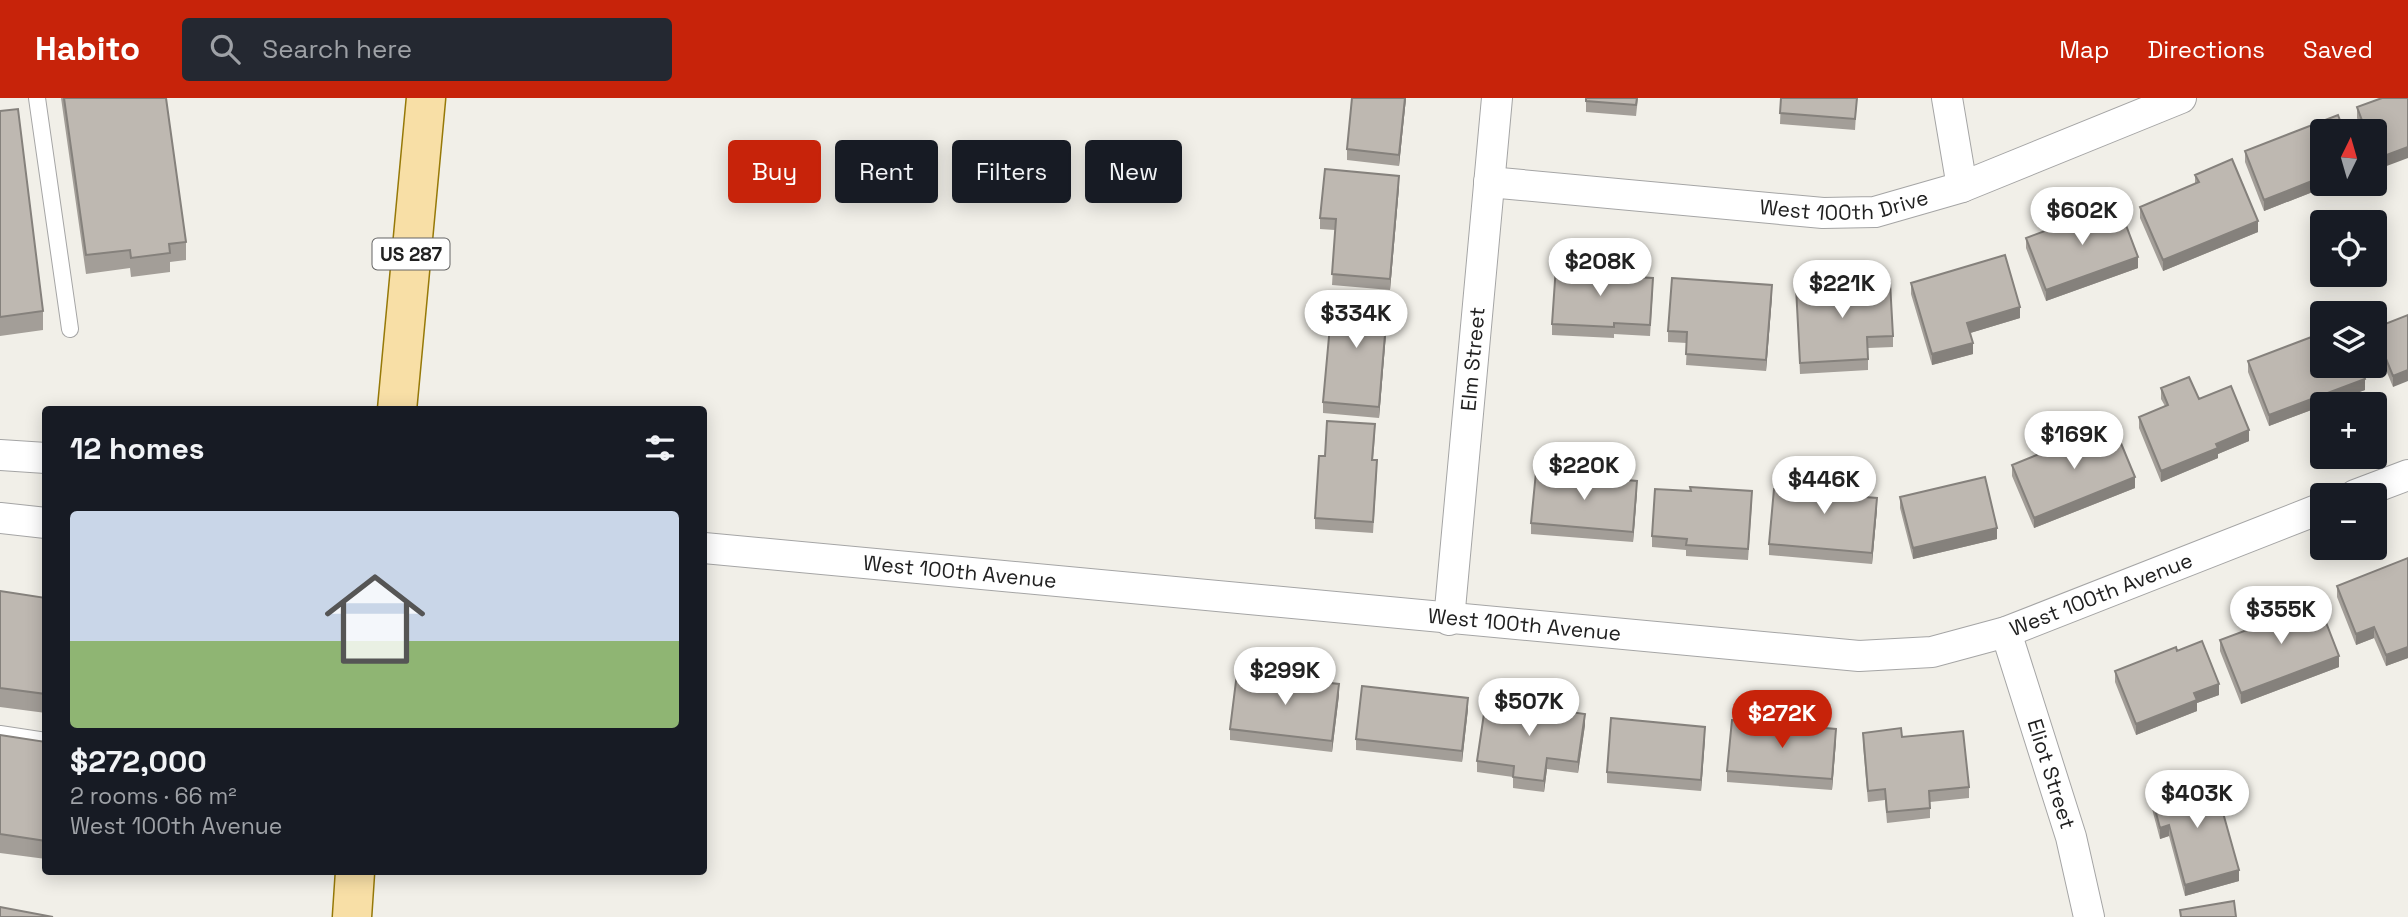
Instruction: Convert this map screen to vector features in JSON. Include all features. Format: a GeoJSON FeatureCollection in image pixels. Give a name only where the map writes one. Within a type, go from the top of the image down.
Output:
{"type":"FeatureCollection","features":[{"type":"Feature","properties":{"kind":"main road","name":"US 287"},"geometry":{"type":"LineString","coordinates":[[397,406],[426,98]]}},
{"type":"Feature","properties":{"kind":"main road"},"geometry":{"type":"LineString","coordinates":[[352,917],[355,875]]}},
{"type":"Feature","properties":{"kind":"street","name":"Elm Street"},"geometry":{"type":"LineString","coordinates":[[1449,620],[1497,98]]}},
{"type":"Feature","properties":{"kind":"street"},"geometry":{"type":"LineString","coordinates":[[1947,98],[1962,187]]}},
{"type":"Feature","properties":{"kind":"street","name":"West 100th Drive"},"geometry":{"type":"LineString","coordinates":[[1489,182],[1822,213],[1875,212],[1962,187],[2181,98]]}},
{"type":"Feature","properties":{"kind":"street"},"geometry":{"type":"LineString","coordinates":[[0,455],[42,458]]}},
{"type":"Feature","properties":{"kind":"street"},"geometry":{"type":"LineString","coordinates":[[2387,483],[2408,475]]}},
{"type":"Feature","properties":{"kind":"street","name":"West 100th Avenue"},"geometry":{"type":"LineString","coordinates":[[707,548],[1449,620],[1859,656],[1931,652],[2006,632],[2310,513]]}},
{"type":"Feature","properties":{"kind":"street"},"geometry":{"type":"LineString","coordinates":[[0,518],[42,523]]}},
{"type":"Feature","properties":{"kind":"street","name":"Eliot Street"},"geometry":{"type":"LineString","coordinates":[[2006,632],[2071,836],[2089,917]]}},
{"type":"Feature","properties":{"kind":"lane"},"geometry":{"type":"LineString","coordinates":[[37,98],[70,329]]}},
{"type":"Feature","properties":{"kind":"lane"},"geometry":{"type":"LineString","coordinates":[[0,734],[42,740]]}},
{"type":"Feature","properties":{"kind":"building"},"geometry":{"type":"Polygon","coordinates":[[[64,98],[166,98],[186,242],[169,244],[170,253],[131,258],[130,250],[86,255],[64,98]]]}},
{"type":"Feature","properties":{"kind":"building"},"geometry":{"type":"Polygon","coordinates":[[[1352,98],[1405,98],[1399,155],[1347,149],[1352,98]]]}},
{"type":"Feature","properties":{"kind":"building"},"geometry":{"type":"Polygon","coordinates":[[[1586,98],[1637,98],[1636,105],[1586,101],[1586,98]]]}},
{"type":"Feature","properties":{"kind":"building"},"geometry":{"type":"Polygon","coordinates":[[[1781,98],[1857,98],[1855,119],[1780,113],[1781,98]]]}},
{"type":"Feature","properties":{"kind":"building"},"geometry":{"type":"Polygon","coordinates":[[[2382,98],[2408,98],[2408,147],[2387,155],[2387,119],[2362,119],[2357,107],[2382,98]]]}},
{"type":"Feature","properties":{"kind":"building"},"geometry":{"type":"Polygon","coordinates":[[[18,109],[43,311],[0,317],[0,111],[18,109]]]}},
{"type":"Feature","properties":{"kind":"building"},"geometry":{"type":"Polygon","coordinates":[[[2310,126],[2310,182],[2264,200],[2245,151],[2310,126]]]}},
{"type":"Feature","properties":{"kind":"building"},"geometry":{"type":"Polygon","coordinates":[[[2232,159],[2258,221],[2163,260],[2140,207],[2199,182],[2195,175],[2232,159]]]}},
{"type":"Feature","properties":{"kind":"building"},"geometry":{"type":"Polygon","coordinates":[[[1325,169],[1399,176],[1390,279],[1332,274],[1336,219],[1320,218],[1325,169]]]}},
{"type":"Feature","properties":{"kind":"building"},"geometry":{"type":"Polygon","coordinates":[[[2118,204],[2138,257],[2046,290],[2026,238],[2118,204]]]}},
{"type":"Feature","properties":{"kind":"building"},"geometry":{"type":"Polygon","coordinates":[[[2005,255],[2020,307],[1967,323],[1973,343],[1932,354],[1911,283],[2005,255]]]}},
{"type":"Feature","properties":{"kind":"building"},"geometry":{"type":"Polygon","coordinates":[[[1556,266],[1618,269],[1618,276],[1653,278],[1650,325],[1614,323],[1614,327],[1552,324],[1556,266]]]}},
{"type":"Feature","properties":{"kind":"building"},"geometry":{"type":"Polygon","coordinates":[[[1672,278],[1772,285],[1766,360],[1686,354],[1687,332],[1668,331],[1672,278]]]}},
{"type":"Feature","properties":{"kind":"building"},"geometry":{"type":"Polygon","coordinates":[[[1890,282],[1893,336],[1867,337],[1868,359],[1800,363],[1796,287],[1890,282]]]}},
{"type":"Feature","properties":{"kind":"building"},"geometry":{"type":"Polygon","coordinates":[[[1333,293],[1388,298],[1379,407],[1323,402],[1333,293]]]}},
{"type":"Feature","properties":{"kind":"building"},"geometry":{"type":"Polygon","coordinates":[[[2408,315],[2408,370],[2393,376],[2387,361],[2387,323],[2408,315]]]}},
{"type":"Feature","properties":{"kind":"building"},"geometry":{"type":"Polygon","coordinates":[[[2310,338],[2310,378],[2365,379],[2330,392],[2310,392],[2310,400],[2269,415],[2248,361],[2310,338]]]}},
{"type":"Feature","properties":{"kind":"building"},"geometry":{"type":"Polygon","coordinates":[[[2189,377],[2199,399],[2231,386],[2249,430],[2216,444],[2218,448],[2161,471],[2139,417],[2168,405],[2161,388],[2189,377]]]}},
{"type":"Feature","properties":{"kind":"building"},"geometry":{"type":"Polygon","coordinates":[[[1327,421],[1375,424],[1372,460],[1377,460],[1373,522],[1315,518],[1319,456],[1325,456],[1327,421]]]}},
{"type":"Feature","properties":{"kind":"building"},"geometry":{"type":"Polygon","coordinates":[[[2113,424],[2135,477],[2034,518],[2012,465],[2113,424]]]}},
{"type":"Feature","properties":{"kind":"building"},"geometry":{"type":"Polygon","coordinates":[[[1536,472],[1637,481],[1633,532],[1531,523],[1536,472]]]}},
{"type":"Feature","properties":{"kind":"building"},"geometry":{"type":"Polygon","coordinates":[[[1812,473],[1854,476],[1852,496],[1877,498],[1872,553],[1769,544],[1774,489],[1810,492],[1812,473]]]}},
{"type":"Feature","properties":{"kind":"building"},"geometry":{"type":"Polygon","coordinates":[[[1985,477],[1997,528],[1913,548],[1900,497],[1985,477]]]}},
{"type":"Feature","properties":{"kind":"building"},"geometry":{"type":"Polygon","coordinates":[[[1690,487],[1752,491],[1748,549],[1686,545],[1687,539],[1652,536],[1655,489],[1691,491],[1690,487]]]}},
{"type":"Feature","properties":{"kind":"building"},"geometry":{"type":"Polygon","coordinates":[[[2408,558],[2408,647],[2386,655],[2374,627],[2356,634],[2337,586],[2408,558]]]}},
{"type":"Feature","properties":{"kind":"building"},"geometry":{"type":"Polygon","coordinates":[[[0,591],[42,597],[42,693],[0,688],[0,591]]]}},
{"type":"Feature","properties":{"kind":"building"},"geometry":{"type":"Polygon","coordinates":[[[2315,594],[2339,656],[2241,693],[2220,640],[2282,617],[2279,608],[2315,594]]]}},
{"type":"Feature","properties":{"kind":"building"},"geometry":{"type":"Polygon","coordinates":[[[2202,641],[2219,684],[2194,693],[2197,700],[2136,724],[2115,671],[2176,647],[2177,651],[2202,641]]]}},
{"type":"Feature","properties":{"kind":"building"},"geometry":{"type":"Polygon","coordinates":[[[1237,673],[1339,684],[1332,741],[1230,729],[1237,673]]]}},
{"type":"Feature","properties":{"kind":"building"},"geometry":{"type":"Polygon","coordinates":[[[1362,686],[1468,698],[1462,751],[1356,739],[1362,686]]]}},
{"type":"Feature","properties":{"kind":"building"},"geometry":{"type":"Polygon","coordinates":[[[1486,700],[1585,714],[1578,762],[1547,758],[1544,781],[1513,777],[1514,766],[1477,761],[1486,700]]]}},
{"type":"Feature","properties":{"kind":"building"},"geometry":{"type":"Polygon","coordinates":[[[1611,718],[1705,727],[1701,780],[1607,772],[1611,718]]]}},
{"type":"Feature","properties":{"kind":"building"},"geometry":{"type":"Polygon","coordinates":[[[1732,720],[1836,729],[1832,779],[1727,771],[1732,720]]]}},
{"type":"Feature","properties":{"kind":"building"},"geometry":{"type":"Polygon","coordinates":[[[1901,728],[1902,737],[1963,731],[1969,787],[1929,791],[1930,808],[1887,812],[1885,789],[1868,791],[1863,733],[1901,728]]]}},
{"type":"Feature","properties":{"kind":"building"},"geometry":{"type":"Polygon","coordinates":[[[0,735],[42,741],[42,840],[0,834],[0,735]]]}},
{"type":"Feature","properties":{"kind":"building"},"geometry":{"type":"Polygon","coordinates":[[[2213,777],[2239,870],[2185,885],[2169,825],[2160,828],[2151,794],[2213,777]]]}},
{"type":"Feature","properties":{"kind":"building"},"geometry":{"type":"Polygon","coordinates":[[[2234,901],[2236,917],[2181,917],[2180,910],[2234,901]]]}},
{"type":"Feature","properties":{"kind":"building"},"geometry":{"type":"Polygon","coordinates":[[[0,907],[53,917],[0,917],[0,907]]]}}]}
